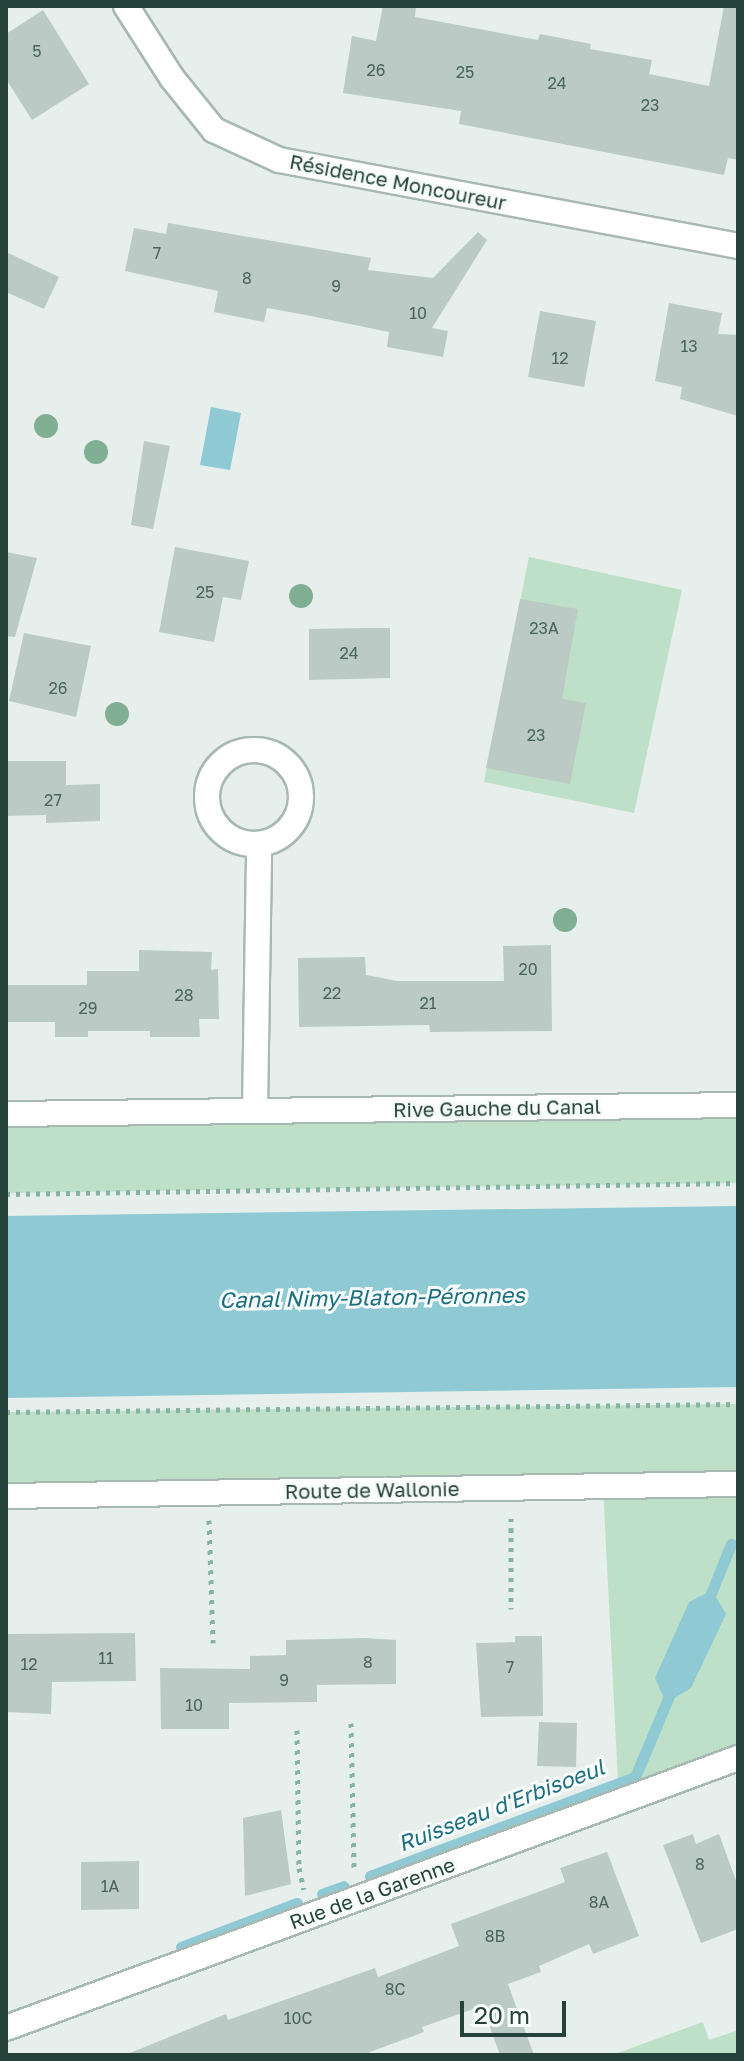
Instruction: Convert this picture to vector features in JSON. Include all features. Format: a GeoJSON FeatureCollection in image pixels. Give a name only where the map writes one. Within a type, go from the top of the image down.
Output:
{"type":"FeatureCollection","features":[{"type":"Feature","properties":{"kind":"street","name":"Résidence Moncoureur"},"geometry":{"type":"LineString","coordinates":[[126,6],[172,78],[214,130],[279,160],[738,246]]}},
{"type":"Feature","properties":{"kind":"street"},"geometry":{"type":"LineString","coordinates":[[255,1110],[259,845]]}},
{"type":"Feature","properties":{"kind":"street","name":"Rive Gauche du Canal"},"geometry":{"type":"LineString","coordinates":[[6,1114],[738,1105]]}},
{"type":"Feature","properties":{"kind":"street","name":"Route de Wallonie"},"geometry":{"type":"LineString","coordinates":[[6,1496],[738,1484]]}},
{"type":"Feature","properties":{"kind":"street","name":"Rue de la Garenne"},"geometry":{"type":"LineString","coordinates":[[6,2028],[738,1758]]}},
{"type":"Feature","properties":{"kind":"path"},"geometry":{"type":"LineString","coordinates":[[6,1194],[738,1183]]}},
{"type":"Feature","properties":{"kind":"path"},"geometry":{"type":"LineString","coordinates":[[6,1412],[738,1404]]}},
{"type":"Feature","properties":{"kind":"path"},"geometry":{"type":"LineString","coordinates":[[511,1488],[511,1609]]}},
{"type":"Feature","properties":{"kind":"path"},"geometry":{"type":"LineString","coordinates":[[208,1493],[213,1643]]}},
{"type":"Feature","properties":{"kind":"path"},"geometry":{"type":"LineString","coordinates":[[351,1723],[354,1899]]}},
{"type":"Feature","properties":{"kind":"path"},"geometry":{"type":"LineString","coordinates":[[297,1730],[299,1868],[310,1916]]}},
{"type":"Feature","properties":{"kind":"green space"},"geometry":{"type":"Polygon","coordinates":[[[529,557],[682,590],[634,813],[484,782],[529,557]]]}},
{"type":"Feature","properties":{"kind":"green space"},"geometry":{"type":"Polygon","coordinates":[[[738,1105],[738,1183],[6,1193],[6,1114],[738,1105]]]}},
{"type":"Feature","properties":{"kind":"green space"},"geometry":{"type":"Polygon","coordinates":[[[738,1404],[738,1758],[619,1802],[603,1486],[6,1496],[6,1412],[738,1404]]]}},
{"type":"Feature","properties":{"kind":"green space"},"geometry":{"type":"Polygon","coordinates":[[[703,2022],[709,2040],[738,2030],[738,2055],[612,2055],[703,2022]]]}},
{"type":"Feature","properties":{"kind":"water"},"geometry":{"type":"Polygon","coordinates":[[[211,407],[241,413],[230,470],[200,465],[211,407]]]}},
{"type":"Feature","properties":{"kind":"water","name":"Canal Nimy-Blaton-Péronnes"},"geometry":{"type":"Polygon","coordinates":[[[738,1206],[738,1387],[6,1398],[6,1216],[738,1206]]]}},
{"type":"Feature","properties":{"kind":"water"},"geometry":{"type":"Polygon","coordinates":[[[712,1590],[726,1614],[691,1688],[666,1703],[655,1678],[689,1602],[712,1590]]]}},
{"type":"Feature","properties":{"kind":"building"},"geometry":{"type":"Polygon","coordinates":[[[383,6],[416,6],[415,17],[538,40],[540,34],[591,44],[590,49],[652,60],[649,74],[709,86],[724,6],[738,6],[738,160],[728,158],[724,175],[459,124],[461,111],[343,93],[352,36],[376,41],[383,6]]]}},
{"type":"Feature","properties":{"kind":"building"},"geometry":{"type":"Polygon","coordinates":[[[43,10],[89,84],[32,120],[6,79],[6,34],[43,10]]]}},
{"type":"Feature","properties":{"kind":"building"},"geometry":{"type":"Polygon","coordinates":[[[168,223],[371,258],[368,270],[433,278],[478,232],[487,240],[432,328],[448,331],[443,357],[387,347],[389,332],[306,315],[267,308],[264,322],[214,312],[218,291],[125,271],[134,228],[166,234],[168,223]]]}},
{"type":"Feature","properties":{"kind":"building"},"geometry":{"type":"Polygon","coordinates":[[[6,252],[59,277],[44,309],[6,292],[6,252]]]}},
{"type":"Feature","properties":{"kind":"building"},"geometry":{"type":"Polygon","coordinates":[[[669,303],[722,313],[718,334],[738,335],[738,416],[680,399],[682,387],[655,381],[669,303]]]}},
{"type":"Feature","properties":{"kind":"building"},"geometry":{"type":"Polygon","coordinates":[[[540,311],[596,321],[584,387],[528,377],[540,311]]]}},
{"type":"Feature","properties":{"kind":"building"},"geometry":{"type":"Polygon","coordinates":[[[144,441],[170,446],[153,529],[131,525],[144,441]]]}},
{"type":"Feature","properties":{"kind":"building"},"geometry":{"type":"Polygon","coordinates":[[[175,547],[249,561],[241,600],[223,597],[214,642],[159,632],[175,547]]]}},
{"type":"Feature","properties":{"kind":"building"},"geometry":{"type":"Polygon","coordinates":[[[6,552],[37,558],[15,637],[6,636],[6,552]]]}},
{"type":"Feature","properties":{"kind":"building"},"geometry":{"type":"Polygon","coordinates":[[[520,599],[578,609],[562,699],[586,703],[570,784],[486,768],[520,599]]]}},
{"type":"Feature","properties":{"kind":"building"},"geometry":{"type":"Polygon","coordinates":[[[390,628],[390,678],[309,680],[309,629],[390,628]]]}},
{"type":"Feature","properties":{"kind":"building"},"geometry":{"type":"Polygon","coordinates":[[[24,633],[91,646],[76,717],[9,701],[24,633]]]}},
{"type":"Feature","properties":{"kind":"building"},"geometry":{"type":"Polygon","coordinates":[[[6,761],[66,761],[66,785],[100,784],[100,821],[46,823],[46,815],[6,816],[6,761]]]}},
{"type":"Feature","properties":{"kind":"building"},"geometry":{"type":"Polygon","coordinates":[[[551,945],[552,1031],[430,1032],[429,1025],[299,1027],[298,958],[365,957],[366,975],[397,981],[504,981],[503,946],[551,945]]]}},
{"type":"Feature","properties":{"kind":"building"},"geometry":{"type":"Polygon","coordinates":[[[139,950],[212,952],[211,970],[218,969],[219,1019],[199,1019],[200,1037],[150,1037],[150,1031],[88,1031],[88,1037],[55,1037],[55,1022],[6,1022],[6,985],[87,985],[87,971],[139,971],[139,950]]]}},
{"type":"Feature","properties":{"kind":"building"},"geometry":{"type":"Polygon","coordinates":[[[135,1633],[136,1681],[52,1682],[51,1714],[6,1712],[6,1634],[135,1633]]]}},
{"type":"Feature","properties":{"kind":"building"},"geometry":{"type":"Polygon","coordinates":[[[515,1636],[542,1636],[543,1716],[481,1717],[476,1643],[515,1642],[515,1636]]]}},
{"type":"Feature","properties":{"kind":"building"},"geometry":{"type":"Polygon","coordinates":[[[286,1640],[396,1640],[396,1684],[317,1685],[317,1702],[229,1703],[229,1729],[161,1729],[160,1668],[250,1669],[250,1656],[286,1655],[286,1640]]]}},
{"type":"Feature","properties":{"kind":"building"},"geometry":{"type":"Polygon","coordinates":[[[539,1722],[577,1723],[576,1767],[537,1766],[539,1722]]]}},
{"type":"Feature","properties":{"kind":"building"},"geometry":{"type":"Polygon","coordinates":[[[281,1810],[291,1884],[245,1896],[243,1818],[281,1810]]]}},
{"type":"Feature","properties":{"kind":"building"},"geometry":{"type":"Polygon","coordinates":[[[693,1834],[696,1844],[719,1834],[738,1886],[738,1929],[701,1943],[663,1845],[693,1834]]]}},
{"type":"Feature","properties":{"kind":"building"},"geometry":{"type":"Polygon","coordinates":[[[607,1852],[639,1936],[593,1954],[589,1944],[539,1966],[541,1972],[508,1984],[534,2055],[500,2055],[482,2006],[422,2027],[424,2032],[362,2055],[125,2055],[226,2014],[228,2020],[375,1968],[378,1977],[459,1946],[451,1924],[565,1882],[560,1868],[607,1852]]]}},
{"type":"Feature","properties":{"kind":"building"},"geometry":{"type":"Polygon","coordinates":[[[139,1861],[139,1909],[81,1910],[81,1862],[139,1861]]]}},
{"type":"Feature","properties":{"kind":"waterway","name":"Ruisseau d'Erbisoeul"},"geometry":{"type":"LineString","coordinates":[[707,1603],[731,1544]]}},
{"type":"Feature","properties":{"kind":"waterway","name":"Ruisseau d'Erbisoeul"},"geometry":{"type":"LineString","coordinates":[[370,1876],[635,1777],[672,1689]]}},
{"type":"Feature","properties":{"kind":"waterway","name":"Ruisseau d'Erbisoeul"},"geometry":{"type":"LineString","coordinates":[[322,1894],[344,1886]]}},
{"type":"Feature","properties":{"kind":"waterway","name":"Ruisseau d'Erbisoeul"},"geometry":{"type":"LineString","coordinates":[[181,1947],[297,1903]]}}]}
